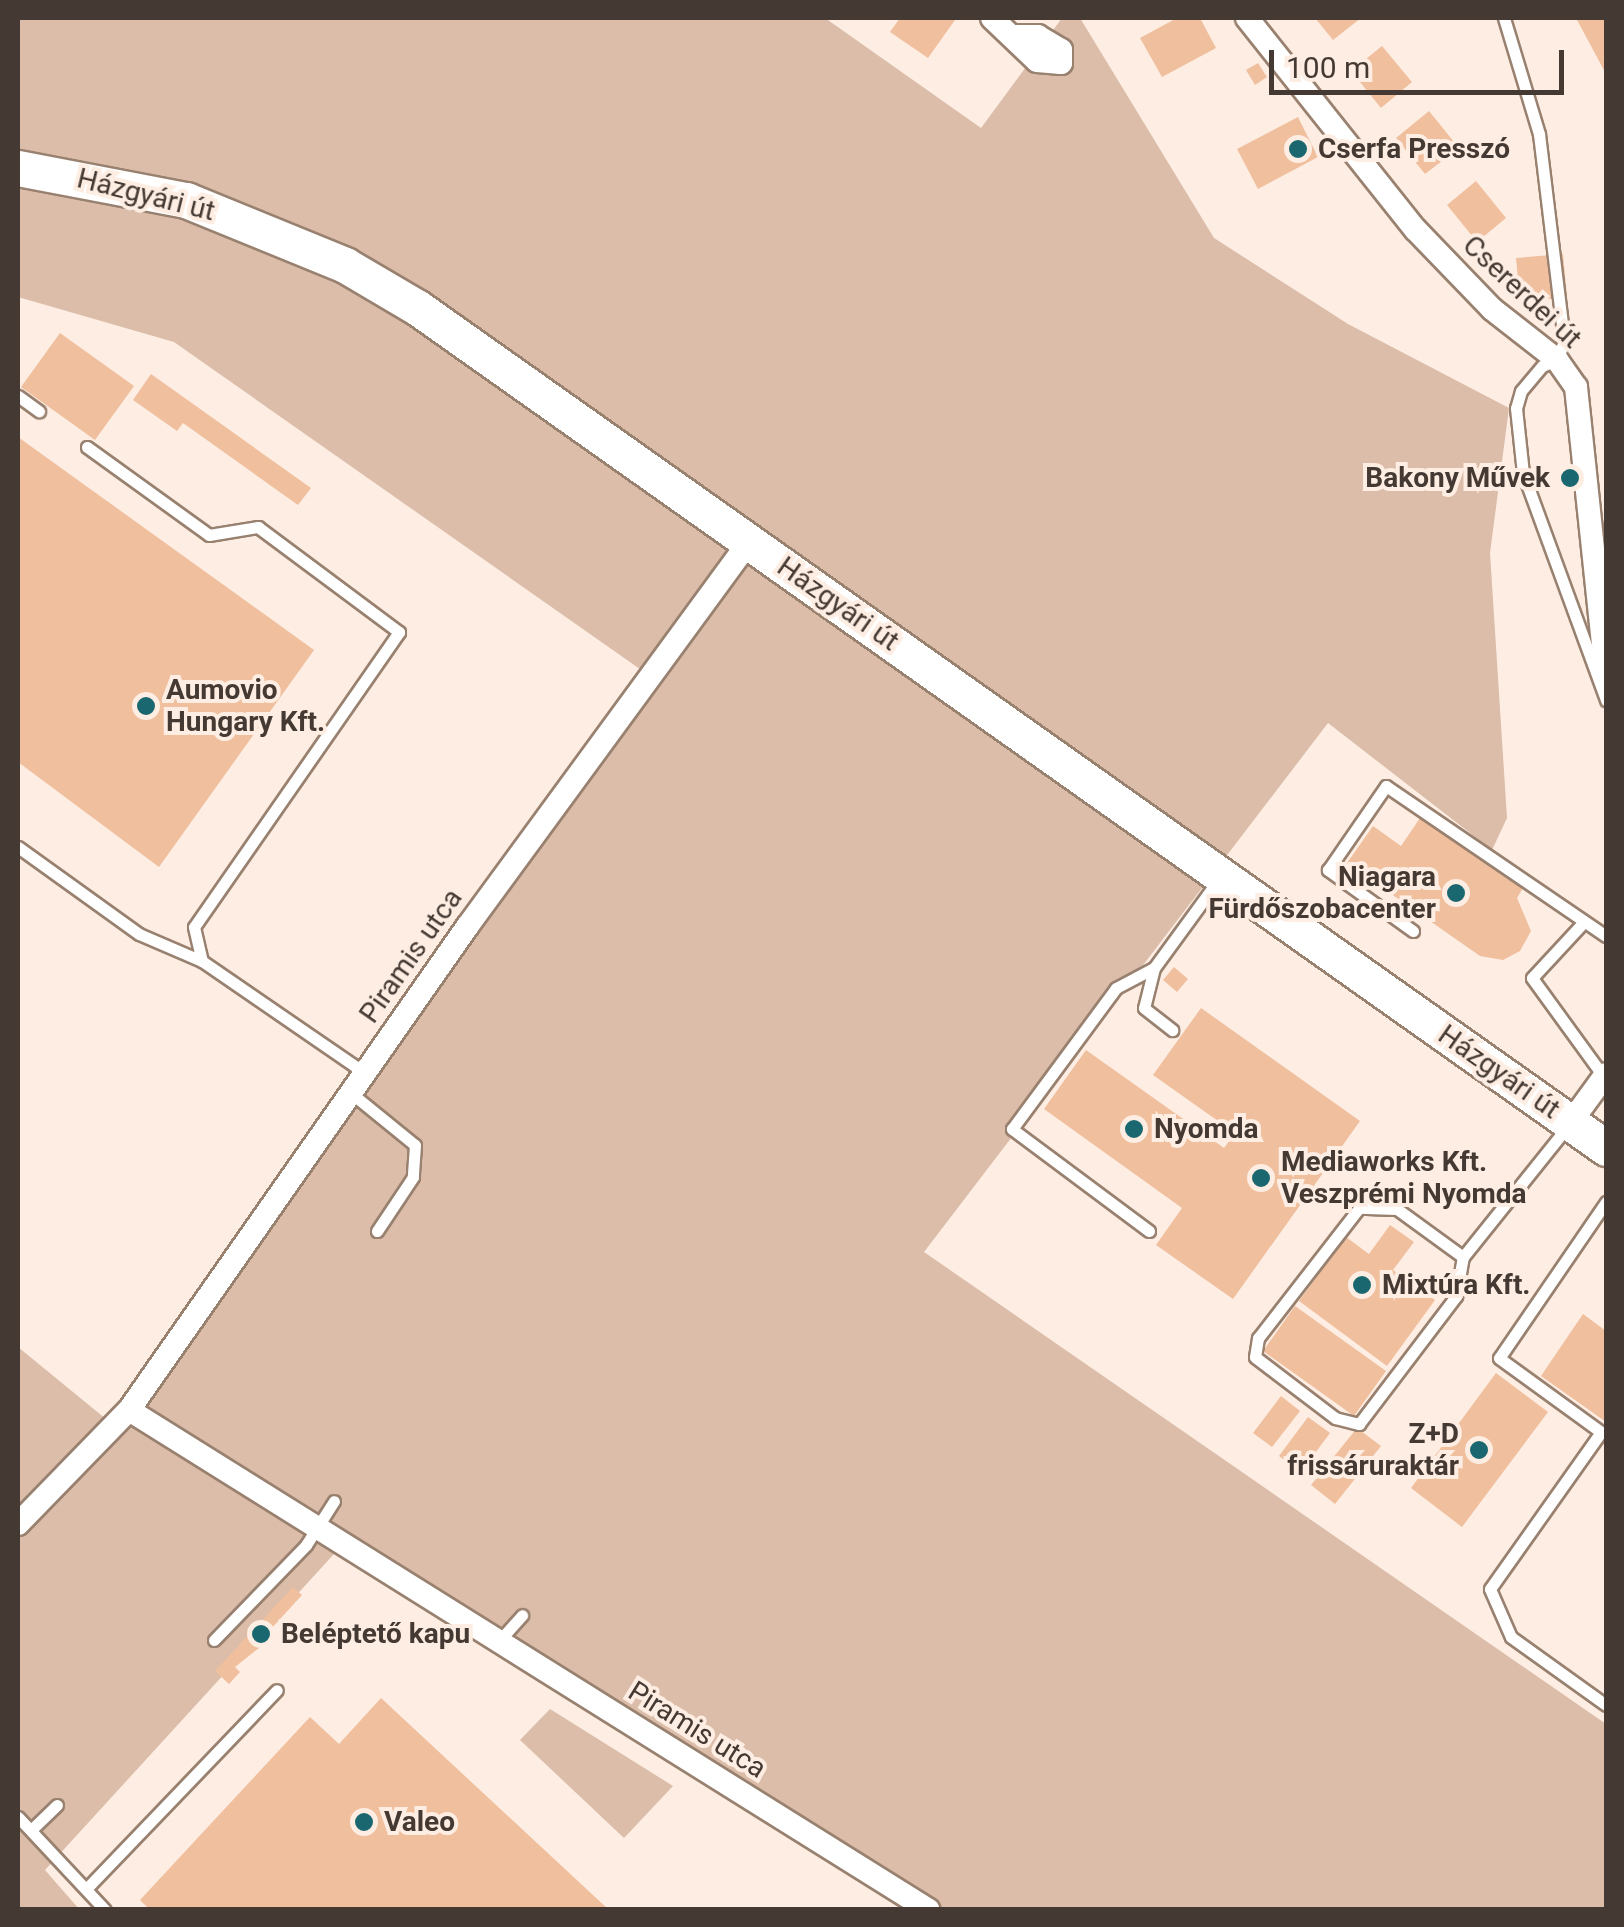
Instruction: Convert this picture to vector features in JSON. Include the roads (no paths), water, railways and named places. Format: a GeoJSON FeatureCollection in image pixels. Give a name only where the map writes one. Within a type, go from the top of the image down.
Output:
{"type":"FeatureCollection","features":[{"type":"Feature","properties":{"kind":"main road","name":"Házgyári út"},"geometry":{"type":"LineString","coordinates":[[18,168],[186,200],[345,265],[433,319],[1606,1148]]}},
{"type":"Feature","properties":{"kind":"street"},"geometry":{"type":"LineString","coordinates":[[992,18],[1014,36]]}},
{"type":"Feature","properties":{"kind":"street","name":"Csererdei út"},"geometry":{"type":"LineString","coordinates":[[1246,18],[1445,263],[1557,360],[1576,387],[1606,668]]}},
{"type":"Feature","properties":{"kind":"street","name":"Piramis utca"},"geometry":{"type":"LineString","coordinates":[[18,1524],[129,1410],[365,1073],[748,540]]}},
{"type":"Feature","properties":{"kind":"street"},"geometry":{"type":"LineString","coordinates":[[1570,1122],[1605,1076]]}},
{"type":"Feature","properties":{"kind":"street","name":"Piramis utca"},"geometry":{"type":"LineString","coordinates":[[129,1410],[929,1910]]}},
{"type":"Feature","properties":{"kind":"lane"},"geometry":{"type":"LineString","coordinates":[[1504,18],[1539,134],[1564,341],[1557,360],[1542,366],[1520,391],[1516,408],[1523,473],[1606,700]]}},
{"type":"Feature","properties":{"kind":"lane"},"geometry":{"type":"LineString","coordinates":[[18,396],[38,412]]}},
{"type":"Feature","properties":{"kind":"lane"},"geometry":{"type":"LineString","coordinates":[[87,446],[209,535],[258,527],[399,632],[210,897],[194,927],[202,961]]}},
{"type":"Feature","properties":{"kind":"lane"},"geometry":{"type":"LineString","coordinates":[[1413,930],[1328,870],[1386,786],[1524,878],[1582,925],[1606,936]]}},
{"type":"Feature","properties":{"kind":"lane"},"geometry":{"type":"LineString","coordinates":[[18,847],[139,934],[202,961],[365,1073]]}},
{"type":"Feature","properties":{"kind":"lane"},"geometry":{"type":"LineString","coordinates":[[1172,1030],[1144,1008],[1154,968],[1222,875]]}},
{"type":"Feature","properties":{"kind":"lane"},"geometry":{"type":"LineString","coordinates":[[1582,925],[1532,978],[1605,1076]]}},
{"type":"Feature","properties":{"kind":"lane"},"geometry":{"type":"LineString","coordinates":[[1149,1231],[1012,1128],[1116,988],[1154,968]]}},
{"type":"Feature","properties":{"kind":"lane"},"geometry":{"type":"LineString","coordinates":[[351,1093],[415,1146],[414,1177],[377,1231]]}},
{"type":"Feature","properties":{"kind":"lane"},"geometry":{"type":"LineString","coordinates":[[1463,1257],[1397,1208],[1359,1208],[1258,1338],[1256,1357],[1335,1418],[1359,1424],[1456,1296],[1463,1257],[1570,1122]]}},
{"type":"Feature","properties":{"kind":"lane"},"geometry":{"type":"LineString","coordinates":[[1606,1202],[1498,1358],[1601,1432],[1490,1589],[1510,1637],[1606,1705]]}},
{"type":"Feature","properties":{"kind":"lane"},"geometry":{"type":"LineString","coordinates":[[214,1640],[318,1530],[334,1501]]}},
{"type":"Feature","properties":{"kind":"lane"},"geometry":{"type":"LineString","coordinates":[[498,1642],[522,1614]]}},
{"type":"Feature","properties":{"kind":"lane"},"geometry":{"type":"LineString","coordinates":[[87,1888],[278,1690]]}},
{"type":"Feature","properties":{"kind":"lane"},"geometry":{"type":"LineString","coordinates":[[31,1830],[57,1805]]}},
{"type":"Feature","properties":{"kind":"lane"},"geometry":{"type":"LineString","coordinates":[[18,1818],[105,1910]]}},
{"type":"Feature","properties":{"kind":"place","name":"Cserfa Presszó"},"geometry":{"type":"Point","coordinates":[1298,149]}},
{"type":"Feature","properties":{"kind":"place","name":"Bakony Művek"},"geometry":{"type":"Point","coordinates":[1570,478]}},
{"type":"Feature","properties":{"kind":"place","name":"Aumovio Hungary Kft."},"geometry":{"type":"Point","coordinates":[146,706]}},
{"type":"Feature","properties":{"kind":"place","name":"Niagara Fürdőszobacenter"},"geometry":{"type":"Point","coordinates":[1456,893]}},
{"type":"Feature","properties":{"kind":"place","name":"Nyomda"},"geometry":{"type":"Point","coordinates":[1134,1129]}},
{"type":"Feature","properties":{"kind":"place","name":"Mediaworks Kft. Veszprémi Nyomda"},"geometry":{"type":"Point","coordinates":[1261,1178]}},
{"type":"Feature","properties":{"kind":"place","name":"Mixtúra Kft."},"geometry":{"type":"Point","coordinates":[1362,1285]}},
{"type":"Feature","properties":{"kind":"place","name":"Z+D frissáruraktár"},"geometry":{"type":"Point","coordinates":[1479,1450]}},
{"type":"Feature","properties":{"kind":"place","name":"Beléptető kapu"},"geometry":{"type":"Point","coordinates":[261,1634]}},
{"type":"Feature","properties":{"kind":"place","name":"Valeo"},"geometry":{"type":"Point","coordinates":[364,1822]}}]}
